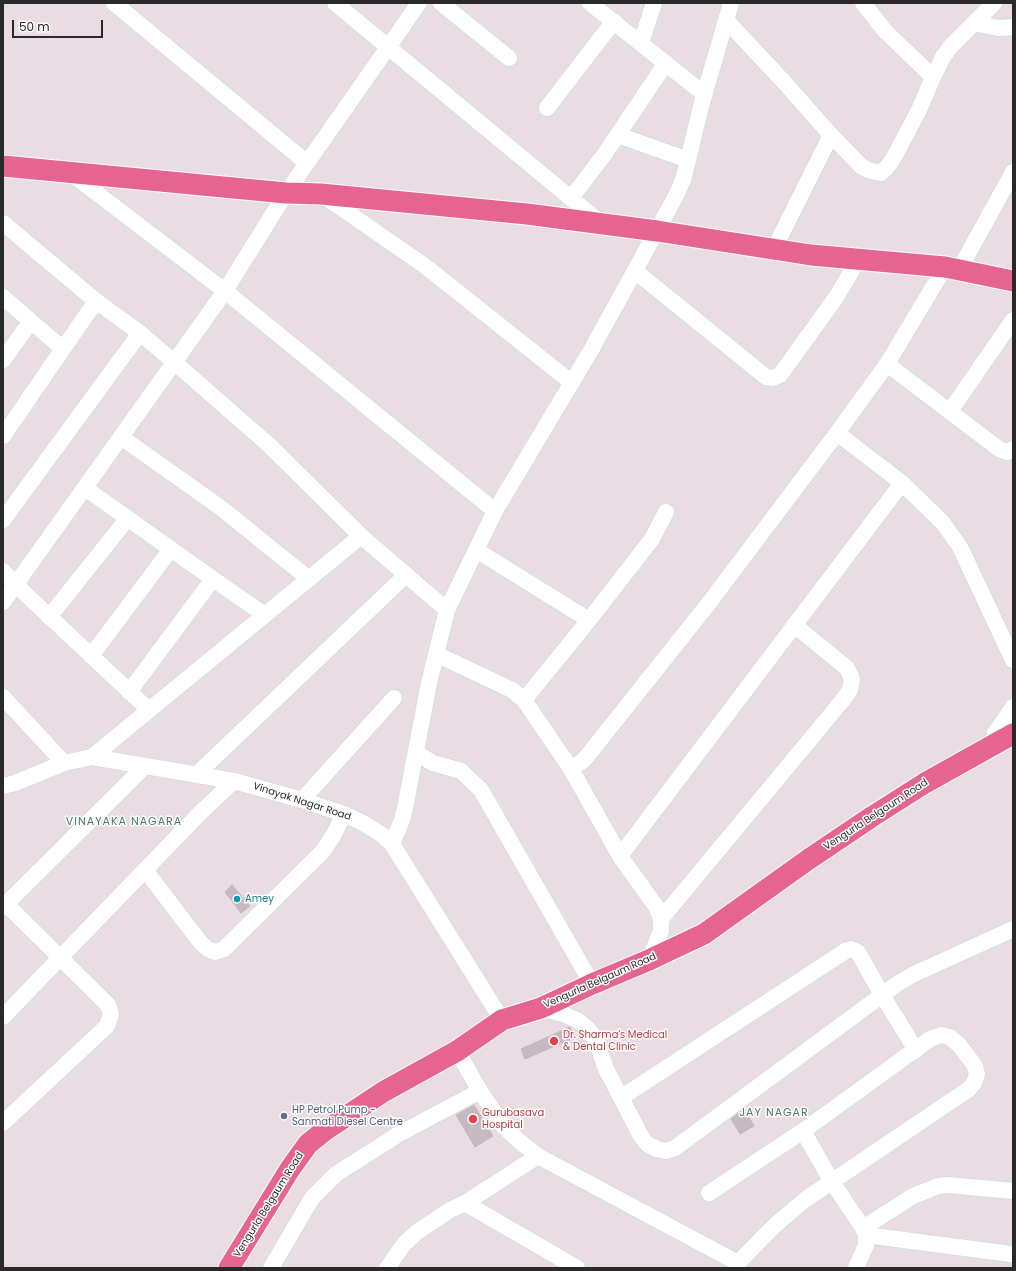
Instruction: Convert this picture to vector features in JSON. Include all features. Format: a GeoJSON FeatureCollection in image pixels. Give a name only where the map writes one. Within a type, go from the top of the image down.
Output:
{"type":"FeatureCollection","features":[{"type":"Feature","properties":{"kind":"main road"},"geometry":{"type":"LineString","coordinates":[[3,166],[527,214],[657,230],[811,255],[952,269],[1013,281]]}},
{"type":"Feature","properties":{"kind":"main road","name":"Vengurla Belgaum Road"},"geometry":{"type":"LineString","coordinates":[[229,1268],[290,1169],[308,1144],[324,1131],[383,1092],[457,1051],[502,1020],[541,1008],[704,934],[809,859],[873,816],[925,783],[1013,734]]}},
{"type":"Feature","properties":{"kind":"street"},"geometry":{"type":"LineString","coordinates":[[114,3],[307,163]]}},
{"type":"Feature","properties":{"kind":"street"},"geometry":{"type":"LineString","coordinates":[[335,3],[602,224]]}},
{"type":"Feature","properties":{"kind":"street"},"geometry":{"type":"LineString","coordinates":[[3,602],[226,291],[286,193],[419,3]]}},
{"type":"Feature","properties":{"kind":"street"},"geometry":{"type":"LineString","coordinates":[[441,3],[509,58]]}},
{"type":"Feature","properties":{"kind":"street"},"geometry":{"type":"LineString","coordinates":[[641,43],[654,3]]}},
{"type":"Feature","properties":{"kind":"street"},"geometry":{"type":"LineString","coordinates":[[392,844],[402,820],[405,808],[429,683],[447,610],[495,511],[635,271],[677,194],[688,160],[704,94],[731,3]]}},
{"type":"Feature","properties":{"kind":"street"},"geometry":{"type":"LineString","coordinates":[[863,3],[885,31],[933,77]]}},
{"type":"Feature","properties":{"kind":"street"},"geometry":{"type":"LineString","coordinates":[[726,20],[861,166],[868,170],[881,173],[893,159],[919,110],[943,58],[951,46],[994,3]]}},
{"type":"Feature","properties":{"kind":"street"},"geometry":{"type":"LineString","coordinates":[[600,6],[614,22],[704,94]]}},
{"type":"Feature","properties":{"kind":"street"},"geometry":{"type":"LineString","coordinates":[[547,108],[614,22]]}},
{"type":"Feature","properties":{"kind":"street"},"geometry":{"type":"LineString","coordinates":[[975,23],[998,28],[1013,27]]}},
{"type":"Feature","properties":{"kind":"street"},"geometry":{"type":"LineString","coordinates":[[571,198],[618,135],[666,63]]}},
{"type":"Feature","properties":{"kind":"street"},"geometry":{"type":"LineString","coordinates":[[618,135],[688,160]]}},
{"type":"Feature","properties":{"kind":"street"},"geometry":{"type":"LineString","coordinates":[[774,249],[831,135]]}},
{"type":"Feature","properties":{"kind":"street"},"geometry":{"type":"LineString","coordinates":[[69,172],[226,291],[495,511]]}},
{"type":"Feature","properties":{"kind":"street"},"geometry":{"type":"LineString","coordinates":[[571,769],[584,760],[709,603],[837,433],[887,364],[952,269],[1013,172]]}},
{"type":"Feature","properties":{"kind":"street"},"geometry":{"type":"LineString","coordinates":[[321,194],[425,266],[571,382]]}},
{"type":"Feature","properties":{"kind":"street"},"geometry":{"type":"LineString","coordinates":[[3,223],[174,362],[270,446],[361,536],[447,610]]}},
{"type":"Feature","properties":{"kind":"street"},"geometry":{"type":"LineString","coordinates":[[635,271],[766,376],[773,378],[780,375],[835,299],[851,272],[856,259]]}},
{"type":"Feature","properties":{"kind":"street"},"geometry":{"type":"LineString","coordinates":[[3,297],[63,349]]}},
{"type":"Feature","properties":{"kind":"street"},"geometry":{"type":"LineString","coordinates":[[3,436],[96,300]]}},
{"type":"Feature","properties":{"kind":"street"},"geometry":{"type":"LineString","coordinates":[[950,411],[1013,320]]}},
{"type":"Feature","properties":{"kind":"street"},"geometry":{"type":"LineString","coordinates":[[3,360],[31,321]]}},
{"type":"Feature","properties":{"kind":"street"},"geometry":{"type":"LineString","coordinates":[[3,520],[140,333]]}},
{"type":"Feature","properties":{"kind":"street"},"geometry":{"type":"LineString","coordinates":[[887,364],[999,449],[1007,452],[1013,449]]}},
{"type":"Feature","properties":{"kind":"street"},"geometry":{"type":"LineString","coordinates":[[837,433],[902,482],[943,523],[960,547],[1013,660]]}},
{"type":"Feature","properties":{"kind":"street"},"geometry":{"type":"LineString","coordinates":[[121,437],[221,508],[309,579]]}},
{"type":"Feature","properties":{"kind":"street"},"geometry":{"type":"LineString","coordinates":[[620,856],[902,482]]}},
{"type":"Feature","properties":{"kind":"street"},"geometry":{"type":"LineString","coordinates":[[85,488],[265,615]]}},
{"type":"Feature","properties":{"kind":"street"},"geometry":{"type":"LineString","coordinates":[[524,700],[652,539],[666,512]]}},
{"type":"Feature","properties":{"kind":"street"},"geometry":{"type":"LineString","coordinates":[[49,617],[128,518]]}},
{"type":"Feature","properties":{"kind":"street"},"geometry":{"type":"LineString","coordinates":[[92,757],[361,536]]}},
{"type":"Feature","properties":{"kind":"street"},"geometry":{"type":"LineString","coordinates":[[91,656],[171,549]]}},
{"type":"Feature","properties":{"kind":"street"},"geometry":{"type":"LineString","coordinates":[[476,550],[589,620]]}},
{"type":"Feature","properties":{"kind":"street"},"geometry":{"type":"LineString","coordinates":[[3,571],[49,617],[149,710]]}},
{"type":"Feature","properties":{"kind":"street"},"geometry":{"type":"LineString","coordinates":[[197,774],[406,575]]}},
{"type":"Feature","properties":{"kind":"street"},"geometry":{"type":"LineString","coordinates":[[129,692],[213,579]]}},
{"type":"Feature","properties":{"kind":"street"},"geometry":{"type":"LineString","coordinates":[[661,919],[850,690],[852,678],[847,668],[794,625]]}},
{"type":"Feature","properties":{"kind":"street"},"geometry":{"type":"LineString","coordinates":[[436,654],[512,690],[524,700],[571,769],[620,856],[657,908],[661,919],[662,931],[649,960]]}},
{"type":"Feature","properties":{"kind":"street"},"geometry":{"type":"LineString","coordinates":[[3,697],[64,763]]}},
{"type":"Feature","properties":{"kind":"street"},"geometry":{"type":"LineString","coordinates":[[302,800],[394,698]]}},
{"type":"Feature","properties":{"kind":"street"},"geometry":{"type":"LineString","coordinates":[[992,745],[994,733],[1013,707]]}},
{"type":"Feature","properties":{"kind":"street"},"geometry":{"type":"LineString","coordinates":[[416,753],[433,763],[461,771],[481,790],[592,984]]}},
{"type":"Feature","properties":{"kind":"street","name":"Vinayak Nagar Road"},"geometry":{"type":"LineString","coordinates":[[9,784],[64,763],[92,757],[234,781],[302,800],[344,814],[363,823],[381,834],[392,844],[502,1020]]}},
{"type":"Feature","properties":{"kind":"street"},"geometry":{"type":"LineString","coordinates":[[3,1123],[107,1026],[111,1014],[108,1005],[4,906],[145,766]]}},
{"type":"Feature","properties":{"kind":"street"},"geometry":{"type":"LineString","coordinates":[[3,1017],[201,812],[234,781]]}},
{"type":"Feature","properties":{"kind":"street"},"geometry":{"type":"LineString","coordinates":[[3,794],[9,784]]}},
{"type":"Feature","properties":{"kind":"street"},"geometry":{"type":"LineString","coordinates":[[145,870],[201,943],[208,949],[215,952],[224,949],[323,851],[333,836],[344,814]]}},
{"type":"Feature","properties":{"kind":"street"},"geometry":{"type":"LineString","coordinates":[[541,1008],[564,1014],[577,1020],[595,1038],[606,1068],[641,1136],[648,1144],[657,1149],[666,1151],[675,1148],[882,995],[912,975],[1013,929]]}},
{"type":"Feature","properties":{"kind":"street"},"geometry":{"type":"LineString","coordinates":[[622,1097],[847,950],[855,949],[858,952],[882,995],[916,1050]]}},
{"type":"Feature","properties":{"kind":"street"},"geometry":{"type":"LineString","coordinates":[[457,1051],[480,1091],[504,1127],[538,1156],[742,1266],[773,1227],[806,1199],[969,1089],[974,1083],[977,1074],[975,1066],[960,1046],[950,1037],[941,1035],[930,1038],[916,1050],[803,1131],[709,1193]]}},
{"type":"Feature","properties":{"kind":"street"},"geometry":{"type":"LineString","coordinates":[[271,1268],[312,1198],[336,1174],[399,1134],[480,1091]]}},
{"type":"Feature","properties":{"kind":"street"},"geometry":{"type":"LineString","coordinates":[[803,1131],[832,1182],[865,1232],[866,1245],[862,1267]]}},
{"type":"Feature","properties":{"kind":"street"},"geometry":{"type":"LineString","coordinates":[[387,1268],[404,1244],[417,1232],[538,1156]]}},
{"type":"Feature","properties":{"kind":"street"},"geometry":{"type":"LineString","coordinates":[[865,1232],[913,1196],[938,1186],[948,1185],[1013,1191]]}},
{"type":"Feature","properties":{"kind":"street"},"geometry":{"type":"LineString","coordinates":[[465,1203],[578,1268]]}},
{"type":"Feature","properties":{"kind":"street"},"geometry":{"type":"LineString","coordinates":[[865,1232],[1011,1254]]}},
{"type":"Feature","properties":{"kind":"building","name":"Amey"},"geometry":{"type":"Polygon","coordinates":[[[232,885],[250,906],[241,913],[225,892],[232,885]]]}},
{"type":"Feature","properties":{"kind":"building"},"geometry":{"type":"Polygon","coordinates":[[[570,1027],[575,1037],[525,1059],[521,1049],[570,1027]]]}},
{"type":"Feature","properties":{"kind":"building"},"geometry":{"type":"Polygon","coordinates":[[[474,1105],[493,1136],[475,1147],[456,1115],[474,1105]]]}},
{"type":"Feature","properties":{"kind":"building"},"geometry":{"type":"Polygon","coordinates":[[[744,1109],[754,1126],[740,1134],[731,1119],[744,1109]]]}},
{"type":"Feature","properties":{"kind":"place","name":"Amey"},"geometry":{"type":"Point","coordinates":[237,899]}},
{"type":"Feature","properties":{"kind":"place","name":"Dr. Sharma's Medical & Dental Clinic"},"geometry":{"type":"Point","coordinates":[554,1041]}},
{"type":"Feature","properties":{"kind":"place","name":"HP Petrol Pump - Sanmati Diesel Centre"},"geometry":{"type":"Point","coordinates":[284,1116]}},
{"type":"Feature","properties":{"kind":"place","name":"Gurubasava Hospital"},"geometry":{"type":"Point","coordinates":[473,1119]}},
{"type":"Feature","properties":{"kind":"district","name":"VINAYAKA NAGARA"},"geometry":{"type":"Point","coordinates":[124,822]}},
{"type":"Feature","properties":{"kind":"district","name":"JAY NAGAR"},"geometry":{"type":"Point","coordinates":[774,1113]}}]}
